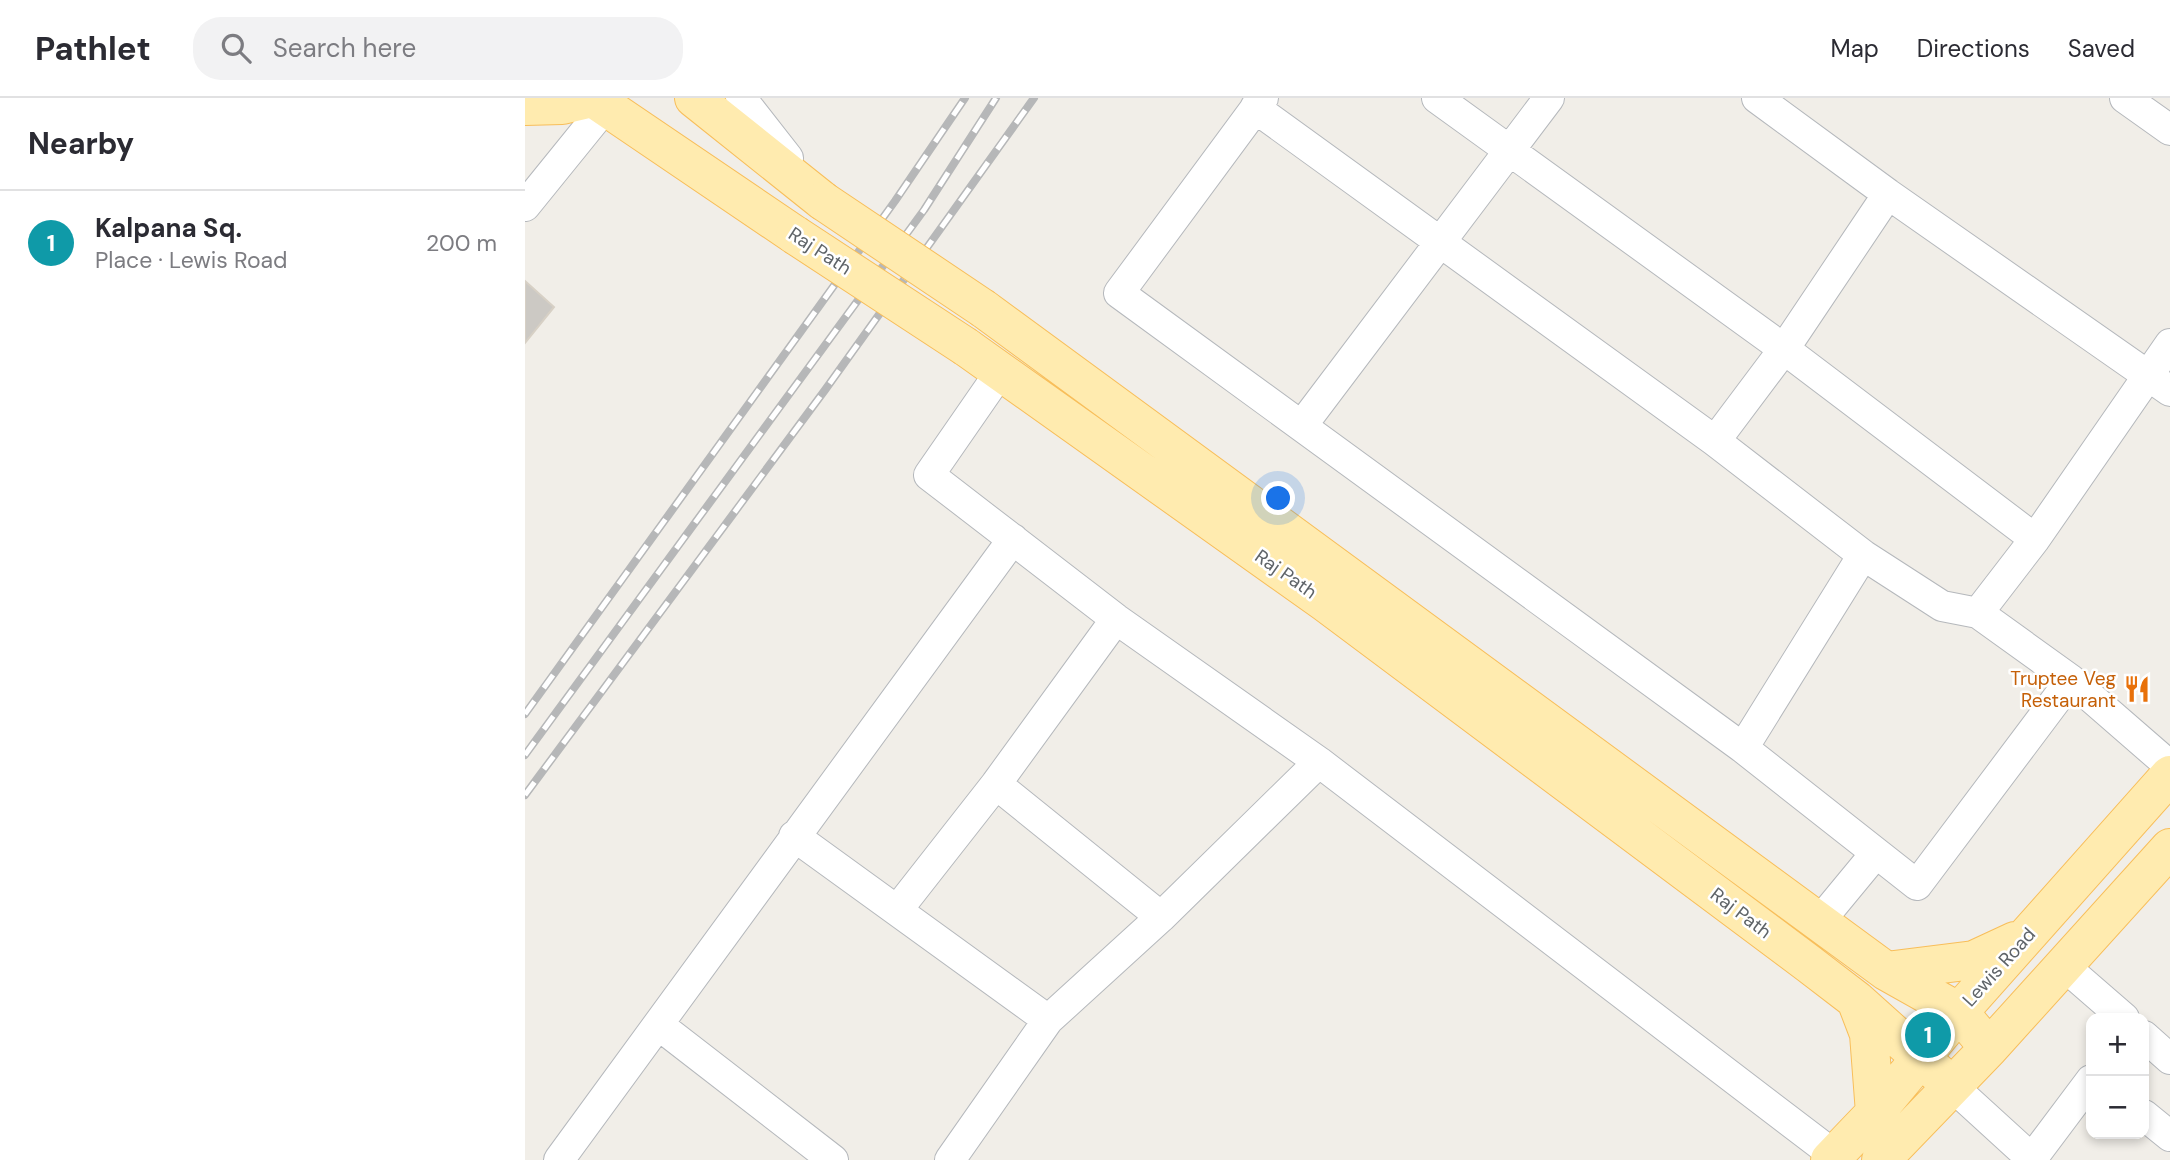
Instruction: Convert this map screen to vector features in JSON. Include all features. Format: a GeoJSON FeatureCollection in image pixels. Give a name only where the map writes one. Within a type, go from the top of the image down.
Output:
{"type":"FeatureCollection","features":[{"type":"Feature","properties":{"kind":"main road","name":"Raj Path"},"geometry":{"type":"LineString","coordinates":[[694,98],[823,201],[984,309],[1886,971],[1959,1012],[1989,1048]]}},
{"type":"Feature","properties":{"kind":"main road","name":"Raj Path"},"geometry":{"type":"LineString","coordinates":[[597,101],[966,347],[1326,603],[1856,1000],[1923,1056],[1952,1086]]}},
{"type":"Feature","properties":{"kind":"main road"},"geometry":{"type":"LineString","coordinates":[[525,106],[562,106],[597,101]]}},
{"type":"Feature","properties":{"kind":"main road","name":"Lewis Road"},"geometry":{"type":"LineString","coordinates":[[1832,1158],[1875,1113],[1959,1012],[2170,775]]}},
{"type":"Feature","properties":{"kind":"main road"},"geometry":{"type":"LineString","coordinates":[[1881,1160],[1989,1048],[2170,848]]}},
{"type":"Feature","properties":{"kind":"main road"},"geometry":{"type":"LineString","coordinates":[[1886,971],[1974,960],[2031,932]]}},
{"type":"Feature","properties":{"kind":"main road"},"geometry":{"type":"LineString","coordinates":[[1856,1000],[1869,1034],[1875,1113]]}},
{"type":"Feature","properties":{"kind":"street"},"geometry":{"type":"LineString","coordinates":[[741,98],[823,201]]}},
{"type":"Feature","properties":{"kind":"street"},"geometry":{"type":"LineString","coordinates":[[1437,98],[1784,349],[2035,539]]}},
{"type":"Feature","properties":{"kind":"street"},"geometry":{"type":"LineString","coordinates":[[1303,424],[1443,242],[1549,98]]}},
{"type":"Feature","properties":{"kind":"street"},"geometry":{"type":"LineString","coordinates":[[1757,98],[1888,194],[2159,383]]}},
{"type":"Feature","properties":{"kind":"street"},"geometry":{"type":"LineString","coordinates":[[2125,98],[2170,130]]}},
{"type":"Feature","properties":{"kind":"street"},"geometry":{"type":"LineString","coordinates":[[525,206],[597,101]]}},
{"type":"Feature","properties":{"kind":"street"},"geometry":{"type":"LineString","coordinates":[[2071,680],[1917,885],[1743,748],[1303,424],[1119,293],[1259,103],[1443,242],[1715,441],[1863,555],[1942,606],[1978,613],[2071,680],[2170,766]]}},
{"type":"Feature","properties":{"kind":"street"},"geometry":{"type":"LineString","coordinates":[[1715,441],[1784,349],[1888,194]]}},
{"type":"Feature","properties":{"kind":"street"},"geometry":{"type":"LineString","coordinates":[[1978,613],[2159,383],[2170,344]]}},
{"type":"Feature","properties":{"kind":"street"},"geometry":{"type":"LineString","coordinates":[[1001,372],[929,475],[1116,619],[1319,762],[1832,1158]]}},
{"type":"Feature","properties":{"kind":"street"},"geometry":{"type":"LineString","coordinates":[[559,1160],[660,1026],[1013,538]]}},
{"type":"Feature","properties":{"kind":"street"},"geometry":{"type":"LineString","coordinates":[[1743,748],[1863,555]]}},
{"type":"Feature","properties":{"kind":"street"},"geometry":{"type":"LineString","coordinates":[[898,909],[996,784],[1116,619]]}},
{"type":"Feature","properties":{"kind":"street"},"geometry":{"type":"LineString","coordinates":[[950,1160],[1048,1020],[1160,917],[1319,762]]}},
{"type":"Feature","properties":{"kind":"street"},"geometry":{"type":"LineString","coordinates":[[996,784],[1160,917]]}},
{"type":"Feature","properties":{"kind":"street"},"geometry":{"type":"LineString","coordinates":[[795,836],[1048,1020]]}},
{"type":"Feature","properties":{"kind":"street"},"geometry":{"type":"LineString","coordinates":[[1819,922],[1876,853]]}},
{"type":"Feature","properties":{"kind":"street"},"geometry":{"type":"LineString","coordinates":[[2064,966],[2118,1013]]}},
{"type":"Feature","properties":{"kind":"street"},"geometry":{"type":"LineString","coordinates":[[660,1026],[833,1160]]}},
{"type":"Feature","properties":{"kind":"street"},"geometry":{"type":"LineString","coordinates":[[2149,1040],[2170,1059]]}},
{"type":"Feature","properties":{"kind":"street"},"geometry":{"type":"LineString","coordinates":[[1952,1086],[2031,1160],[2086,1087]]}},
{"type":"Feature","properties":{"kind":"street"},"geometry":{"type":"LineString","coordinates":[[2149,1119],[2170,1136]]}},
{"type":"Feature","properties":{"kind":"building"},"geometry":{"type":"Polygon","coordinates":[[[525,281],[554,307],[525,343],[525,281]]]}},
{"type":"Feature","properties":{"kind":"railway"},"geometry":{"type":"LineString","coordinates":[[525,714],[895,201],[965,98]]}},
{"type":"Feature","properties":{"kind":"railway"},"geometry":{"type":"LineString","coordinates":[[525,755],[924,210],[996,98]]}},
{"type":"Feature","properties":{"kind":"railway"},"geometry":{"type":"LineString","coordinates":[[525,795],[825,390],[1034,98]]}},
{"type":"Feature","properties":{"kind":"place","name":"Truptee Veg Restaurant"},"geometry":{"type":"Point","coordinates":[2137,689]}},
{"type":"Feature","properties":{"kind":"place","name":"Kalpana Sq."},"geometry":{"type":"Point","coordinates":[1928,1035]}}]}
